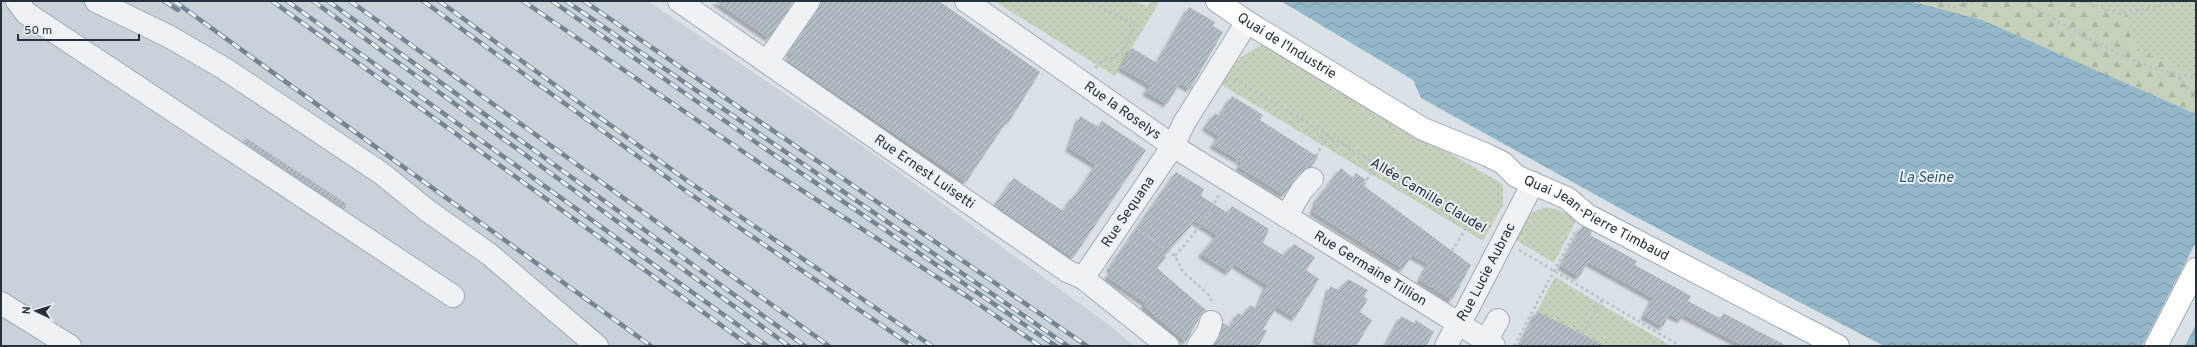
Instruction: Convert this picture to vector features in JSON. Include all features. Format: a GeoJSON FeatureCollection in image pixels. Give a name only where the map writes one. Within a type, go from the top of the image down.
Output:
{"type":"FeatureCollection","features":[{"type":"Feature","properties":{"kind":"main road","name":"Quai de l'Industrie"},"geometry":{"type":"LineString","coordinates":[[1217,1],[1248,22],[1357,89]]}},
{"type":"Feature","properties":{"kind":"main road","name":"Quai Jean-Pierre Timbaud"},"geometry":{"type":"LineString","coordinates":[[1357,89],[1423,129],[1503,163],[1516,176],[1567,198],[1587,215],[1838,346]]}},
{"type":"Feature","properties":{"kind":"main road"},"geometry":{"type":"LineString","coordinates":[[2156,346],[2196,269]]}},
{"type":"Feature","properties":{"kind":"main road"},"geometry":{"type":"LineString","coordinates":[[2172,346],[2196,301]]}},
{"type":"Feature","properties":{"kind":"street"},"geometry":{"type":"LineString","coordinates":[[17,1],[26,13],[453,296]]}},
{"type":"Feature","properties":{"kind":"street"},"geometry":{"type":"LineString","coordinates":[[96,1],[170,38],[225,69],[380,173],[388,181],[428,211],[489,254],[597,346]]}},
{"type":"Feature","properties":{"kind":"street","name":"Rue Ernest Luisetti"},"geometry":{"type":"LineString","coordinates":[[678,1],[1067,271],[1084,278],[1168,346]]}},
{"type":"Feature","properties":{"kind":"street"},"geometry":{"type":"LineString","coordinates":[[767,62],[810,1]]}},
{"type":"Feature","properties":{"kind":"street","name":"Rue la Roselys"},"geometry":{"type":"LineString","coordinates":[[966,1],[1174,146],[1284,215]]}},
{"type":"Feature","properties":{"kind":"street","name":"Rue Sequana"},"geometry":{"type":"LineString","coordinates":[[1084,278],[1174,146],[1184,123],[1248,22]]}},
{"type":"Feature","properties":{"kind":"street"},"geometry":{"type":"LineString","coordinates":[[1284,215],[1312,179]]}},
{"type":"Feature","properties":{"kind":"street","name":"Rue Lucie Aubrac"},"geometry":{"type":"LineString","coordinates":[[1490,344],[1458,323],[1466,312],[1533,183]]}},
{"type":"Feature","properties":{"kind":"street","name":"Rue Germaine Tillion"},"geometry":{"type":"LineString","coordinates":[[1284,215],[1458,323]]}},
{"type":"Feature","properties":{"kind":"street"},"geometry":{"type":"LineString","coordinates":[[1,303],[70,346]]}},
{"type":"Feature","properties":{"kind":"street"},"geometry":{"type":"LineString","coordinates":[[1198,346],[1208,332],[1212,314]]}},
{"type":"Feature","properties":{"kind":"street"},"geometry":{"type":"LineString","coordinates":[[1490,344],[1498,320]]}},
{"type":"Feature","properties":{"kind":"street"},"geometry":{"type":"LineString","coordinates":[[1446,346],[1458,323]]}},
{"type":"Feature","properties":{"kind":"path"},"geometry":{"type":"LineString","coordinates":[[1085,84],[1099,63],[1122,54],[1135,24],[1087,1]]}},
{"type":"Feature","properties":{"kind":"path"},"geometry":{"type":"LineString","coordinates":[[1930,1],[1954,7],[1977,1]]}},
{"type":"Feature","properties":{"kind":"path"},"geometry":{"type":"LineString","coordinates":[[2021,1],[2137,63],[2179,76],[2196,77]]}},
{"type":"Feature","properties":{"kind":"path"},"geometry":{"type":"LineString","coordinates":[[2084,1],[2119,14],[2184,2]]}},
{"type":"Feature","properties":{"kind":"path","name":"Allée Camille Claudel"},"geometry":{"type":"LineString","coordinates":[[1218,70],[1680,346]]}},
{"type":"Feature","properties":{"kind":"path"},"geometry":{"type":"LineString","coordinates":[[2179,76],[2196,99]]}},
{"type":"Feature","properties":{"kind":"path"},"geometry":{"type":"LineString","coordinates":[[1316,156],[1328,135]]}},
{"type":"Feature","properties":{"kind":"path"},"geometry":{"type":"LineString","coordinates":[[1364,185],[1376,164]]}},
{"type":"Feature","properties":{"kind":"path"},"geometry":{"type":"LineString","coordinates":[[1175,256],[1202,224],[1228,180]]}},
{"type":"Feature","properties":{"kind":"path"},"geometry":{"type":"LineString","coordinates":[[1452,251],[1470,221]]}},
{"type":"Feature","properties":{"kind":"path"},"geometry":{"type":"LineString","coordinates":[[1514,346],[1579,224]]}},
{"type":"Feature","properties":{"kind":"path"},"geometry":{"type":"LineString","coordinates":[[1144,233],[1175,256],[1183,272],[1208,294],[1213,302],[1212,314]]}},
{"type":"Feature","properties":{"kind":"path"},"geometry":{"type":"LineString","coordinates":[[1582,334],[1602,300]]}},
{"type":"Feature","properties":{"kind":"shaded area"},"geometry":{"type":"Polygon","coordinates":[[[1,1],[648,1],[874,154],[1109,325],[1134,346],[1,346],[1,1]]]}},
{"type":"Feature","properties":{"kind":"green space"},"geometry":{"type":"Polygon","coordinates":[[[994,1],[1134,1],[1147,6],[1151,1],[1160,1],[1115,76],[994,1]]]}},
{"type":"Feature","properties":{"kind":"green space"},"geometry":{"type":"Polygon","coordinates":[[[1910,1],[2196,1],[2196,114],[1982,20],[1910,1]]]}},
{"type":"Feature","properties":{"kind":"green space"},"geometry":{"type":"Polygon","coordinates":[[[1910,1],[2076,1],[2119,14],[2127,14],[2136,50],[2174,64],[2196,81],[2196,114],[1982,20],[1910,1]]]}},
{"type":"Feature","properties":{"kind":"green space"},"geometry":{"type":"Polygon","coordinates":[[[1261,45],[1503,184],[1503,205],[1483,241],[1220,84],[1240,58],[1261,45]]]}},
{"type":"Feature","properties":{"kind":"green space"},"geometry":{"type":"Polygon","coordinates":[[[1546,207],[1559,210],[1577,219],[1554,263],[1513,238],[1528,214],[1546,207]]]}},
{"type":"Feature","properties":{"kind":"green space"},"geometry":{"type":"Polygon","coordinates":[[[1555,277],[1671,346],[1606,346],[1537,311],[1555,277]]]}},
{"type":"Feature","properties":{"kind":"water","name":"La Seine"},"geometry":{"type":"Polygon","coordinates":[[[1281,1],[1910,1],[1982,20],[2196,114],[2196,346],[1884,346],[1632,215],[1421,98],[1413,80],[1281,1]]]}},
{"type":"Feature","properties":{"kind":"pier"},"geometry":{"type":"Polygon","coordinates":[[[2196,242],[2196,324],[2185,346],[2142,346],[2196,242]]]}},
{"type":"Feature","properties":{"kind":"building"},"geometry":{"type":"Polygon","coordinates":[[[715,1],[794,1],[769,38],[715,1]]]}},
{"type":"Feature","properties":{"kind":"building"},"geometry":{"type":"Polygon","coordinates":[[[821,1],[939,1],[1040,72],[1009,122],[1007,121],[966,182],[787,60],[791,53],[789,52],[819,8],[821,1]]]}},
{"type":"Feature","properties":{"kind":"building"},"geometry":{"type":"Polygon","coordinates":[[[1189,7],[1215,22],[1213,26],[1223,32],[1190,89],[1180,83],[1167,104],[1146,92],[1150,85],[1121,68],[1132,48],[1157,63],[1189,7]]]}},
{"type":"Feature","properties":{"kind":"building"},"geometry":{"type":"Polygon","coordinates":[[[1232,96],[1263,115],[1260,120],[1318,157],[1311,167],[1303,170],[1284,195],[1239,167],[1242,162],[1213,145],[1219,136],[1205,127],[1215,113],[1219,116],[1232,96]]]}},
{"type":"Feature","properties":{"kind":"building"},"geometry":{"type":"Polygon","coordinates":[[[1080,116],[1098,127],[1102,121],[1146,150],[1073,258],[995,205],[1014,178],[1063,211],[1074,195],[1076,196],[1096,165],[1069,148],[1080,116]]]}},
{"type":"Feature","properties":{"kind":"building"},"geometry":{"type":"Polygon","coordinates":[[[246,138],[347,204],[344,209],[243,142],[246,138]]]}},
{"type":"Feature","properties":{"kind":"building"},"geometry":{"type":"Polygon","coordinates":[[[1341,168],[1353,178],[1356,173],[1366,180],[1363,185],[1471,265],[1452,300],[1420,280],[1428,264],[1412,255],[1403,269],[1313,212],[1317,199],[1341,168]]]}},
{"type":"Feature","properties":{"kind":"building"},"geometry":{"type":"Polygon","coordinates":[[[1176,172],[1204,189],[1201,196],[1228,213],[1232,206],[1269,229],[1263,243],[1283,255],[1294,244],[1315,257],[1306,270],[1319,279],[1295,318],[1277,307],[1263,329],[1267,331],[1258,346],[1213,346],[1220,336],[1223,323],[1230,327],[1238,313],[1243,316],[1250,305],[1257,309],[1267,285],[1234,264],[1229,272],[1201,254],[1217,235],[1195,221],[1164,256],[1166,257],[1157,268],[1207,311],[1202,313],[1186,342],[1144,306],[1146,303],[1107,277],[1112,270],[1109,268],[1176,172]]]}},
{"type":"Feature","properties":{"kind":"building"},"geometry":{"type":"Polygon","coordinates":[[[1582,226],[1592,231],[1590,235],[1637,261],[1635,265],[1691,296],[1688,301],[1721,319],[1723,313],[1787,346],[1744,346],[1684,315],[1681,320],[1669,314],[1663,327],[1644,316],[1653,298],[1588,262],[1579,277],[1561,266],[1582,226]]]}},
{"type":"Feature","properties":{"kind":"building"},"geometry":{"type":"Polygon","coordinates":[[[1348,279],[1368,290],[1364,297],[1368,299],[1360,312],[1372,320],[1356,346],[1325,346],[1316,340],[1330,286],[1338,290],[1348,279]]]}},
{"type":"Feature","properties":{"kind":"building"},"geometry":{"type":"Polygon","coordinates":[[[1537,311],[1582,334],[1606,346],[1519,346],[1537,311]]]}},
{"type":"Feature","properties":{"kind":"building"},"geometry":{"type":"Polygon","coordinates":[[[1401,316],[1414,323],[1416,320],[1434,332],[1426,346],[1385,346],[1401,316]]]}},
{"type":"Feature","properties":{"kind":"railway"},"geometry":{"type":"LineString","coordinates":[[164,1],[178,10]]}},
{"type":"Feature","properties":{"kind":"railway"},"geometry":{"type":"LineString","coordinates":[[174,1],[651,346]]}},
{"type":"Feature","properties":{"kind":"railway"},"geometry":{"type":"LineString","coordinates":[[272,1],[750,346]]}},
{"type":"Feature","properties":{"kind":"railway"},"geometry":{"type":"LineString","coordinates":[[287,1],[767,346]]}},
{"type":"Feature","properties":{"kind":"railway"},"geometry":{"type":"LineString","coordinates":[[313,1],[789,346]]}},
{"type":"Feature","properties":{"kind":"railway"},"geometry":{"type":"LineString","coordinates":[[328,1],[805,346]]}},
{"type":"Feature","properties":{"kind":"railway"},"geometry":{"type":"LineString","coordinates":[[350,1],[829,346]]}},
{"type":"Feature","properties":{"kind":"railway"},"geometry":{"type":"LineString","coordinates":[[423,1],[683,189],[912,346]]}},
{"type":"Feature","properties":{"kind":"railway"},"geometry":{"type":"LineString","coordinates":[[439,1],[689,182],[932,346]]}},
{"type":"Feature","properties":{"kind":"railway"},"geometry":{"type":"LineString","coordinates":[[523,1],[764,166],[968,297],[1040,346]]}},
{"type":"Feature","properties":{"kind":"railway"},"geometry":{"type":"LineString","coordinates":[[552,1],[751,139],[1056,346]]}},
{"type":"Feature","properties":{"kind":"railway"},"geometry":{"type":"LineString","coordinates":[[566,1],[1068,346]]}},
{"type":"Feature","properties":{"kind":"railway"},"geometry":{"type":"LineString","coordinates":[[584,1],[1087,346]]}}]}
